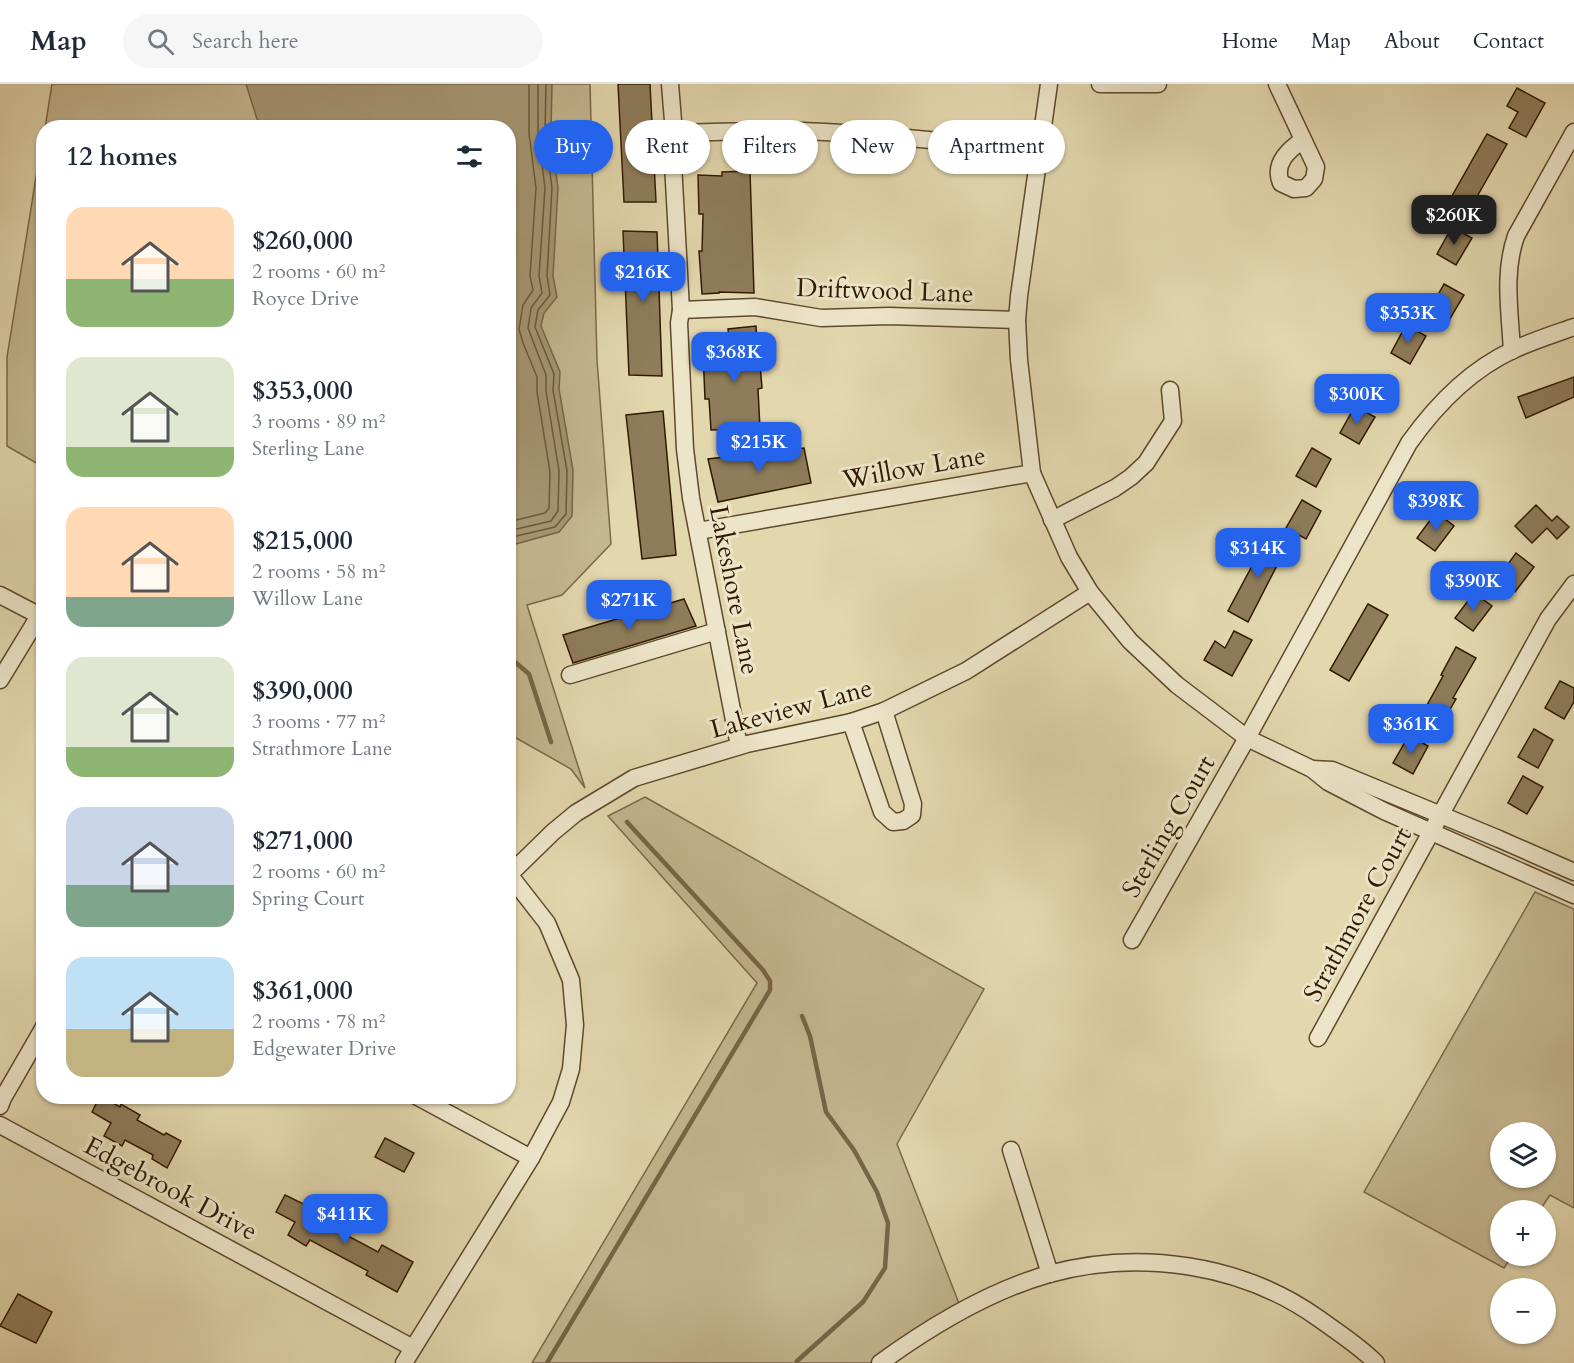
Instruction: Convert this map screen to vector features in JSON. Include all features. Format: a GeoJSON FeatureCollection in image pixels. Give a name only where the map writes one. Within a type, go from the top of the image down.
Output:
{"type":"FeatureCollection","features":[{"type":"Feature","properties":{"kind":"street","name":"Lakeshore Lane"},"geometry":{"type":"LineString","coordinates":[[670,84],[673,120]]}},
{"type":"Feature","properties":{"kind":"street"},"geometry":{"type":"LineString","coordinates":[[1043,120],[1048,84]]}},
{"type":"Feature","properties":{"kind":"street"},"geometry":{"type":"LineString","coordinates":[[1100,84],[1158,84]]}},
{"type":"Feature","properties":{"kind":"street"},"geometry":{"type":"LineString","coordinates":[[1277,84],[1303,140]]}},
{"type":"Feature","properties":{"kind":"street"},"geometry":{"type":"LineString","coordinates":[[710,132],[802,131],[928,140]]}},
{"type":"Feature","properties":{"kind":"street"},"geometry":{"type":"LineString","coordinates":[[1512,351],[1508,270],[1510,254],[1516,236],[1574,132]]}},
{"type":"Feature","properties":{"kind":"street","name":"Lakeshore Lane"},"geometry":{"type":"LineString","coordinates":[[674,174],[685,448],[691,498],[739,746]]}},
{"type":"Feature","properties":{"kind":"street"},"geometry":{"type":"LineString","coordinates":[[1036,174],[1017,320],[1019,360],[1032,473],[1069,557],[1090,592],[1108,611],[1130,641],[1177,685],[1247,738],[1312,769],[1328,782],[1384,811],[1574,895]]}},
{"type":"Feature","properties":{"kind":"street","name":"Driftwood Lane"},"geometry":{"type":"LineString","coordinates":[[681,309],[755,307],[822,318],[889,316],[1017,320]]}},
{"type":"Feature","properties":{"kind":"street","name":"Sterling Court"},"geometry":{"type":"LineString","coordinates":[[1132,940],[1247,738],[1409,442],[1439,405],[1458,387],[1512,351],[1574,327]]}},
{"type":"Feature","properties":{"kind":"street"},"geometry":{"type":"LineString","coordinates":[[1052,520],[1115,488],[1146,463],[1173,421],[1170,390]]}},
{"type":"Feature","properties":{"kind":"street","name":"Willow Lane"},"geometry":{"type":"LineString","coordinates":[[698,531],[1032,473]]}},
{"type":"Feature","properties":{"kind":"street","name":"Strathmore Court"},"geometry":{"type":"LineString","coordinates":[[1318,1038],[1548,619],[1574,584]]}},
{"type":"Feature","properties":{"kind":"street","name":"Lakeview Lane"},"geometry":{"type":"LineString","coordinates":[[516,866],[576,813],[634,778],[739,746],[851,722],[884,711],[966,670],[1090,592]]}},
{"type":"Feature","properties":{"kind":"street"},"geometry":{"type":"LineString","coordinates":[[0,595],[36,614]]}},
{"type":"Feature","properties":{"kind":"street"},"geometry":{"type":"LineString","coordinates":[[0,680],[36,625]]}},
{"type":"Feature","properties":{"kind":"street"},"geometry":{"type":"LineString","coordinates":[[570,675],[717,631]]}},
{"type":"Feature","properties":{"kind":"street"},"geometry":{"type":"LineString","coordinates":[[851,722],[882,812],[893,822],[903,821],[912,815],[913,804],[884,711]]}},
{"type":"Feature","properties":{"kind":"street"},"geometry":{"type":"LineString","coordinates":[[1312,769],[1332,770],[1574,872]]}},
{"type":"Feature","properties":{"kind":"street"},"geometry":{"type":"LineString","coordinates":[[404,1363],[531,1158],[561,1102],[571,1069],[575,1025],[571,980],[555,940],[536,907],[516,882]]}},
{"type":"Feature","properties":{"kind":"street"},"geometry":{"type":"LineString","coordinates":[[0,1106],[36,1042]]}},
{"type":"Feature","properties":{"kind":"street"},"geometry":{"type":"LineString","coordinates":[[431,1104],[531,1158]]}},
{"type":"Feature","properties":{"kind":"street","name":"Edgebrook Drive"},"geometry":{"type":"LineString","coordinates":[[0,1125],[413,1348]]}},
{"type":"Feature","properties":{"kind":"street"},"geometry":{"type":"LineString","coordinates":[[1011,1150],[1050,1274]]}},
{"type":"Feature","properties":{"kind":"street"},"geometry":{"type":"LineString","coordinates":[[880,1363],[962,1312],[1006,1289],[1050,1274],[1116,1262],[1162,1263],[1216,1271],[1268,1289],[1304,1308],[1374,1362]]}},
{"type":"Feature","properties":{"kind":"shaded area"},"geometry":{"type":"Polygon","coordinates":[[[52,84],[590,84],[591,120],[534,120],[534,174],[592,174],[597,360],[611,544],[562,595],[527,605],[585,788],[571,769],[516,738],[516,120],[46,120],[52,84]]]}},
{"type":"Feature","properties":{"kind":"shaded area"},"geometry":{"type":"Polygon","coordinates":[[[36,177],[36,463],[7,446],[7,357],[36,177]]]}},
{"type":"Feature","properties":{"kind":"shaded area"},"geometry":{"type":"Polygon","coordinates":[[[645,797],[984,989],[897,1144],[960,1306],[870,1363],[532,1363],[757,983],[608,816],[645,797]]]}},
{"type":"Feature","properties":{"kind":"shaded area"},"geometry":{"type":"Polygon","coordinates":[[[1535,892],[1574,909],[1574,1208],[1550,1195],[1547,1200],[1490,1200],[1490,1260],[1364,1192],[1535,892]]]}},
{"type":"Feature","properties":{"kind":"water"},"geometry":{"type":"Polygon","coordinates":[[[246,84],[552,84],[551,120],[534,120],[534,174],[556,174],[558,188],[553,276],[557,297],[544,313],[541,326],[560,372],[559,389],[573,470],[572,516],[559,532],[516,544],[516,120],[258,120],[246,84]]]}},
{"type":"Feature","properties":{"kind":"building"},"geometry":{"type":"Polygon","coordinates":[[[618,84],[650,84],[652,120],[625,120],[625,174],[655,174],[656,202],[624,202],[618,84]]]}},
{"type":"Feature","properties":{"kind":"building"},"geometry":{"type":"Polygon","coordinates":[[[1517,88],[1545,103],[1526,137],[1509,128],[1518,112],[1507,106],[1517,88]]]}},
{"type":"Feature","properties":{"kind":"building"},"geometry":{"type":"Polygon","coordinates":[[[1487,134],[1507,144],[1467,214],[1448,203],[1487,134]]]}},
{"type":"Feature","properties":{"kind":"building"},"geometry":{"type":"Polygon","coordinates":[[[722,174],[750,174],[754,293],[702,294],[699,251],[702,251],[703,214],[699,214],[698,175],[722,176],[722,174]]]}},
{"type":"Feature","properties":{"kind":"building"},"geometry":{"type":"Polygon","coordinates":[[[1452,227],[1472,238],[1456,265],[1437,254],[1452,227]]]}},
{"type":"Feature","properties":{"kind":"building"},"geometry":{"type":"Polygon","coordinates":[[[623,231],[657,232],[662,376],[629,375],[623,231]]]}},
{"type":"Feature","properties":{"kind":"building"},"geometry":{"type":"Polygon","coordinates":[[[1444,284],[1464,295],[1448,322],[1429,311],[1444,284]]]}},
{"type":"Feature","properties":{"kind":"building"},"geometry":{"type":"Polygon","coordinates":[[[1406,325],[1426,336],[1410,364],[1391,353],[1406,325]]]}},
{"type":"Feature","properties":{"kind":"building"},"geometry":{"type":"Polygon","coordinates":[[[756,326],[762,388],[758,389],[760,429],[711,430],[709,399],[705,399],[703,352],[730,353],[728,329],[756,326]]]}},
{"type":"Feature","properties":{"kind":"building"},"geometry":{"type":"Polygon","coordinates":[[[1574,377],[1574,397],[1526,418],[1518,397],[1574,377]]]}},
{"type":"Feature","properties":{"kind":"building"},"geometry":{"type":"Polygon","coordinates":[[[1355,406],[1375,417],[1359,444],[1340,433],[1355,406]]]}},
{"type":"Feature","properties":{"kind":"building"},"geometry":{"type":"Polygon","coordinates":[[[663,411],[676,555],[642,559],[626,415],[663,411]]]}},
{"type":"Feature","properties":{"kind":"building"},"geometry":{"type":"Polygon","coordinates":[[[804,448],[811,483],[718,502],[708,459],[804,448]]]}},
{"type":"Feature","properties":{"kind":"building"},"geometry":{"type":"Polygon","coordinates":[[[1312,448],[1331,459],[1316,487],[1296,476],[1312,448]]]}},
{"type":"Feature","properties":{"kind":"building"},"geometry":{"type":"Polygon","coordinates":[[[1302,500],[1321,511],[1306,539],[1286,528],[1302,500]]]}},
{"type":"Feature","properties":{"kind":"building"},"geometry":{"type":"Polygon","coordinates":[[[1536,505],[1552,521],[1557,516],[1569,527],[1557,539],[1547,528],[1532,543],[1515,526],[1536,505]]]}},
{"type":"Feature","properties":{"kind":"building"},"geometry":{"type":"Polygon","coordinates":[[[1436,512],[1454,526],[1435,551],[1417,538],[1436,512]]]}},
{"type":"Feature","properties":{"kind":"building"},"geometry":{"type":"Polygon","coordinates":[[[1268,536],[1287,546],[1248,622],[1228,611],[1268,536]]]}},
{"type":"Feature","properties":{"kind":"building"},"geometry":{"type":"Polygon","coordinates":[[[1516,553],[1534,567],[1515,592],[1497,579],[1516,553]]]}},
{"type":"Feature","properties":{"kind":"building"},"geometry":{"type":"Polygon","coordinates":[[[1474,593],[1492,606],[1473,631],[1455,618],[1474,593]]]}},
{"type":"Feature","properties":{"kind":"building"},"geometry":{"type":"Polygon","coordinates":[[[684,599],[696,626],[573,663],[563,635],[684,599]]]}},
{"type":"Feature","properties":{"kind":"building"},"geometry":{"type":"Polygon","coordinates":[[[1368,604],[1388,615],[1349,681],[1330,670],[1368,604]]]}},
{"type":"Feature","properties":{"kind":"building"},"geometry":{"type":"Polygon","coordinates":[[[1234,631],[1252,640],[1232,676],[1204,660],[1215,641],[1225,648],[1234,631]]]}},
{"type":"Feature","properties":{"kind":"building"},"geometry":{"type":"Polygon","coordinates":[[[1456,647],[1476,658],[1453,698],[1456,699],[1440,727],[1421,716],[1456,647]]]}},
{"type":"Feature","properties":{"kind":"building"},"geometry":{"type":"Polygon","coordinates":[[[1560,681],[1574,688],[1574,702],[1564,719],[1545,708],[1560,681]]]}},
{"type":"Feature","properties":{"kind":"building"},"geometry":{"type":"Polygon","coordinates":[[[1534,729],[1553,740],[1538,768],[1518,757],[1534,729]]]}},
{"type":"Feature","properties":{"kind":"building"},"geometry":{"type":"Polygon","coordinates":[[[1409,735],[1428,746],[1413,774],[1393,763],[1409,735]]]}},
{"type":"Feature","properties":{"kind":"building"},"geometry":{"type":"Polygon","coordinates":[[[1523,776],[1543,787],[1527,814],[1508,803],[1523,776]]]}},
{"type":"Feature","properties":{"kind":"building"},"geometry":{"type":"Polygon","coordinates":[[[96,1104],[115,1104],[120,1107],[121,1104],[140,1115],[137,1120],[164,1135],[166,1133],[181,1141],[167,1168],[152,1159],[153,1155],[125,1140],[122,1146],[104,1136],[111,1123],[92,1112],[96,1104]]]}},
{"type":"Feature","properties":{"kind":"building"},"geometry":{"type":"Polygon","coordinates":[[[385,1138],[414,1153],[404,1172],[375,1157],[385,1138]]]}},
{"type":"Feature","properties":{"kind":"building"},"geometry":{"type":"Polygon","coordinates":[[[285,1195],[324,1214],[320,1221],[378,1252],[382,1245],[413,1262],[397,1292],[366,1275],[368,1271],[310,1240],[306,1246],[288,1235],[295,1222],[276,1212],[285,1195]]]}},
{"type":"Feature","properties":{"kind":"building"},"geometry":{"type":"Polygon","coordinates":[[[18,1294],[52,1312],[36,1343],[0,1326],[18,1294]]]}},
{"type":"Feature","properties":{"kind":"waterway"},"geometry":{"type":"LineString","coordinates":[[516,663],[529,674],[551,742]]}},
{"type":"Feature","properties":{"kind":"waterway"},"geometry":{"type":"LineString","coordinates":[[547,1363],[770,990],[770,981],[763,970],[627,822]]}},
{"type":"Feature","properties":{"kind":"waterway"},"geometry":{"type":"LineString","coordinates":[[797,1361],[863,1302],[885,1268],[888,1223],[877,1192],[854,1150],[826,1112],[810,1036],[802,1016]]}}]}
